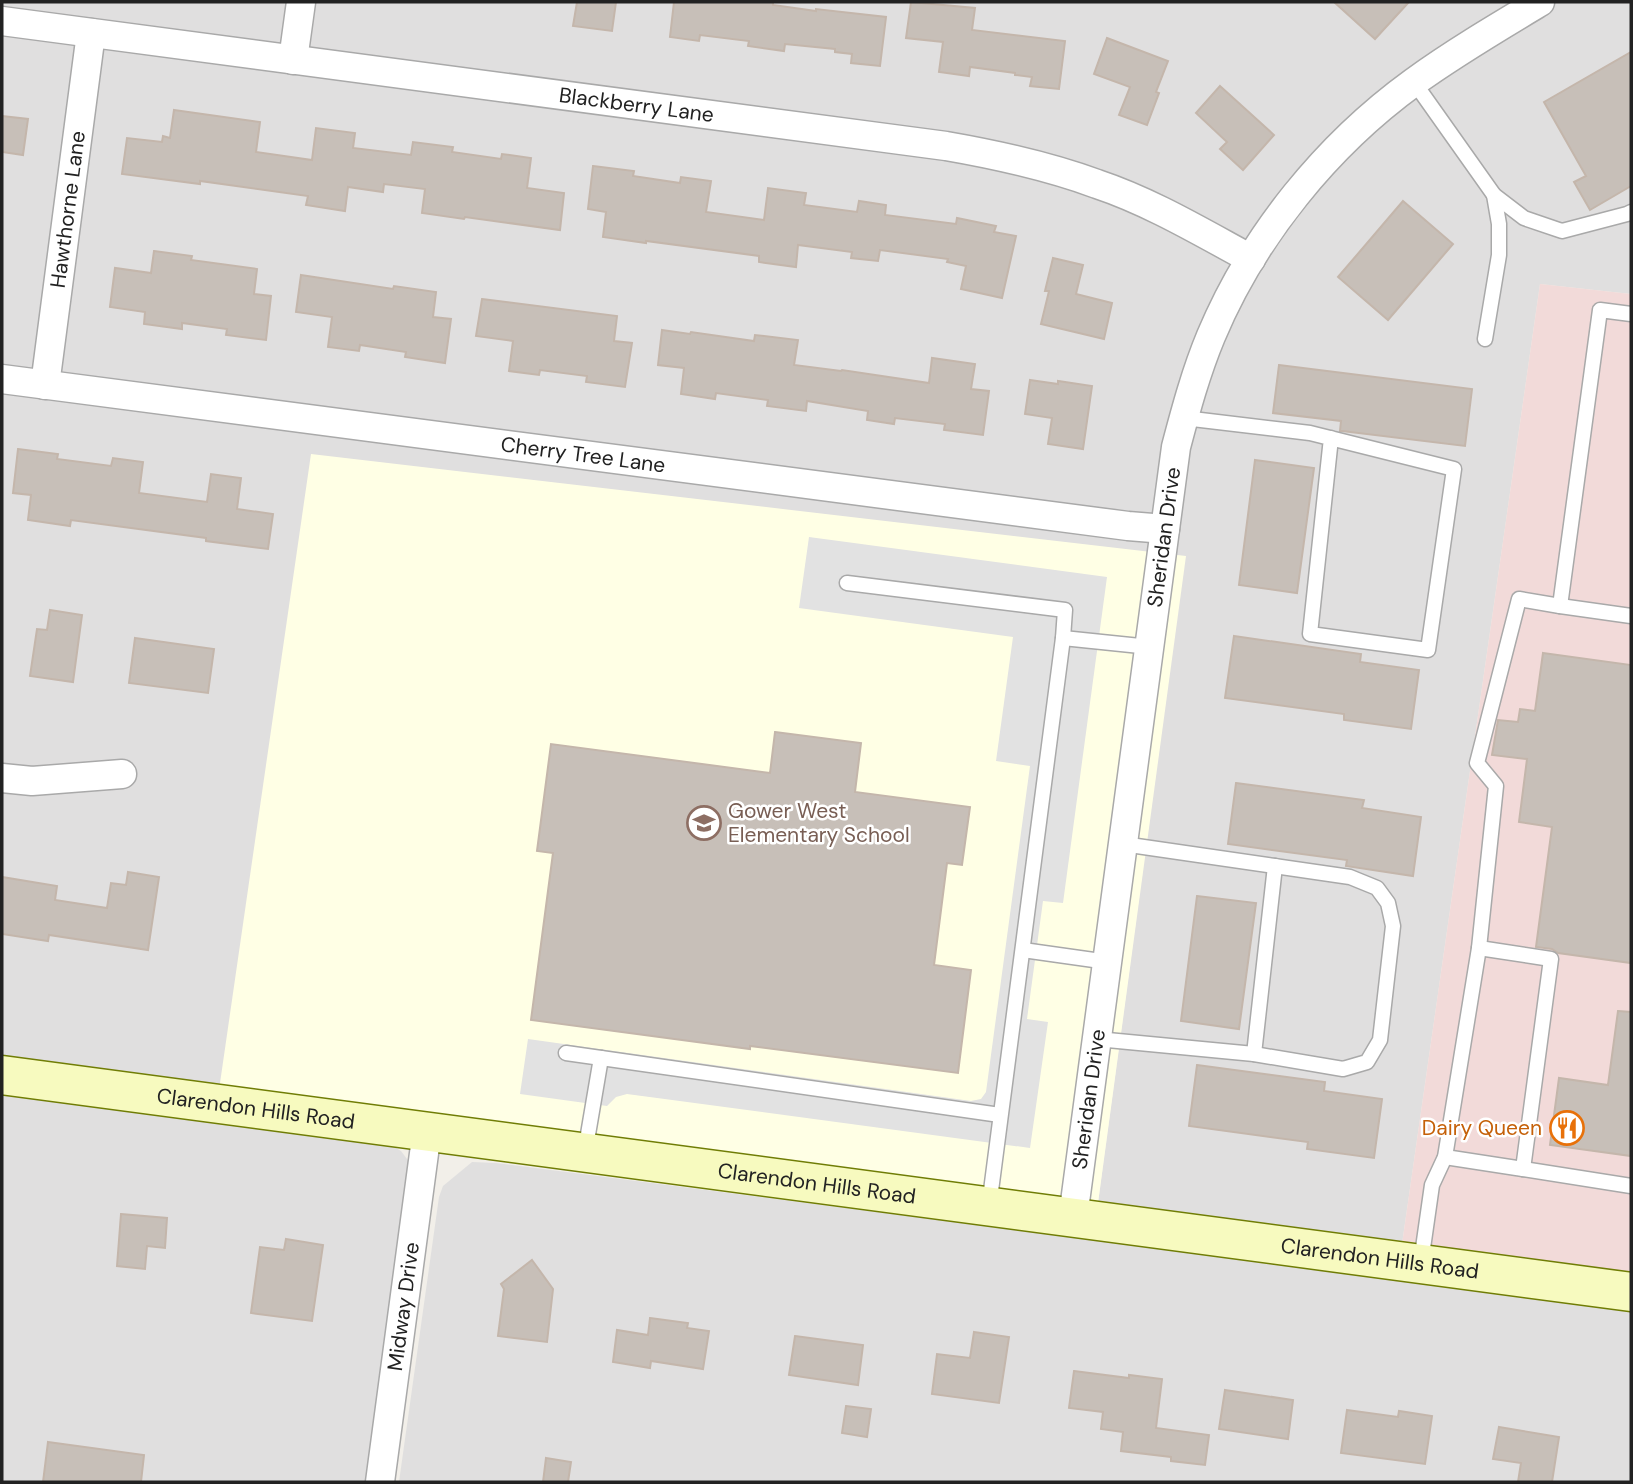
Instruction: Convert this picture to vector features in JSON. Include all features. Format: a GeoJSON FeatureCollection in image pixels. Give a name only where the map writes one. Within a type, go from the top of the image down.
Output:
{"type":"FeatureCollection","features":[{"type":"Feature","properties":{"kind":"street"},"geometry":{"type":"LineString","coordinates":[[293,60],[301,2]]}},
{"type":"Feature","properties":{"kind":"street","name":"Sheridan Drive"},"geometry":{"type":"LineString","coordinates":[[1073,1217],[1176,447],[1191,391],[1211,336],[1251,259],[1287,206],[1315,173],[1374,114],[1415,82],[1528,5]]}},
{"type":"Feature","properties":{"kind":"street","name":"Blackberry Lane"},"geometry":{"type":"LineString","coordinates":[[2,20],[995,154],[1099,184],[1151,206],[1251,259]]}},
{"type":"Feature","properties":{"kind":"street","name":"Hawthorne Lane"},"geometry":{"type":"LineString","coordinates":[[45,385],[91,33]]}},
{"type":"Feature","properties":{"kind":"street","name":"Cherry Tree Lane"},"geometry":{"type":"LineString","coordinates":[[2,379],[1166,529]]}},
{"type":"Feature","properties":{"kind":"street"},"geometry":{"type":"LineString","coordinates":[[2,778],[32,780],[122,774]]}},
{"type":"Feature","properties":{"kind":"street","name":"Clarendon Hills Road"},"geometry":{"type":"LineString","coordinates":[[2,1075],[1631,1292]]}},
{"type":"Feature","properties":{"kind":"street","name":"Midway Drive"},"geometry":{"type":"LineString","coordinates":[[380,1482],[427,1131]]}},
{"type":"Feature","properties":{"kind":"lane"},"geometry":{"type":"LineString","coordinates":[[1415,82],[1494,195],[1524,218],[1562,230],[1631,212]]}},
{"type":"Feature","properties":{"kind":"lane"},"geometry":{"type":"LineString","coordinates":[[1485,339],[1499,255],[1499,225],[1494,195]]}},
{"type":"Feature","properties":{"kind":"lane"},"geometry":{"type":"LineString","coordinates":[[1560,606],[1600,310],[1631,314]]}},
{"type":"Feature","properties":{"kind":"lane"},"geometry":{"type":"LineString","coordinates":[[1184,418],[1310,433],[1331,438],[1454,469],[1428,650],[1310,634],[1331,438]]}},
{"type":"Feature","properties":{"kind":"lane"},"geometry":{"type":"LineString","coordinates":[[847,583],[1065,610],[989,1206]]}},
{"type":"Feature","properties":{"kind":"lane"},"geometry":{"type":"LineString","coordinates":[[1420,1264],[1432,1185],[1445,1157],[1479,948],[1496,786],[1477,763],[1519,599],[1631,616]]}},
{"type":"Feature","properties":{"kind":"lane"},"geometry":{"type":"LineString","coordinates":[[1063,638],[1150,647]]}},
{"type":"Feature","properties":{"kind":"lane"},"geometry":{"type":"LineString","coordinates":[[1097,1039],[1254,1054],[1343,1069],[1367,1062],[1380,1040],[1393,926],[1388,903],[1377,888],[1350,877],[1123,844]]}},
{"type":"Feature","properties":{"kind":"lane"},"geometry":{"type":"LineString","coordinates":[[1254,1054],[1275,866]]}},
{"type":"Feature","properties":{"kind":"lane"},"geometry":{"type":"LineString","coordinates":[[1479,948],[1551,960],[1523,1169]]}},
{"type":"Feature","properties":{"kind":"lane"},"geometry":{"type":"LineString","coordinates":[[1023,950],[1108,962]]}},
{"type":"Feature","properties":{"kind":"lane"},"geometry":{"type":"LineString","coordinates":[[566,1053],[1000,1115]]}},
{"type":"Feature","properties":{"kind":"lane"},"geometry":{"type":"LineString","coordinates":[[585,1152],[601,1058]]}},
{"type":"Feature","properties":{"kind":"lane"},"geometry":{"type":"LineString","coordinates":[[1445,1157],[1631,1186]]}},
{"type":"Feature","properties":{"kind":"shaded area"},"geometry":{"type":"Polygon","coordinates":[[[2,2],[1631,2],[1631,294],[1540,284],[1402,1244],[1098,1203],[1185,556],[219,1090],[2,1061],[2,2]]]}},
{"type":"Feature","properties":{"kind":"shaded area"},"geometry":{"type":"Polygon","coordinates":[[[1540,284],[1631,294],[1631,1273],[1402,1244],[1540,284]]]}},
{"type":"Feature","properties":{"kind":"shaded area","name":"Gower West Elementary School"},"geometry":{"type":"Polygon","coordinates":[[[311,454],[1186,556],[1098,1203],[219,1090],[311,454]]]}},
{"type":"Feature","properties":{"kind":"shaded area"},"geometry":{"type":"Polygon","coordinates":[[[809,537],[1107,577],[1063,903],[1043,901],[1027,1019],[1048,1022],[1030,1148],[627,1094],[616,1097],[607,1106],[520,1094],[528,1039],[971,1101],[981,1099],[986,1092],[1030,766],[996,761],[1013,637],[799,608],[809,537]]]}},
{"type":"Feature","properties":{"kind":"shaded area"},"geometry":{"type":"Polygon","coordinates":[[[2,1094],[391,1145],[401,1151],[410,1163],[374,1482],[2,1482],[2,1094]]]}},
{"type":"Feature","properties":{"kind":"shaded area"},"geometry":{"type":"Polygon","coordinates":[[[472,1162],[1631,1309],[1631,1482],[399,1482],[439,1197],[443,1186],[472,1162]]]}},
{"type":"Feature","properties":{"kind":"building"},"geometry":{"type":"Polygon","coordinates":[[[577,2],[616,2],[612,31],[573,26],[577,2]]]}},
{"type":"Feature","properties":{"kind":"building"},"geometry":{"type":"Polygon","coordinates":[[[674,2],[773,2],[773,5],[816,11],[886,17],[880,66],[851,63],[852,54],[835,52],[835,49],[785,44],[784,51],[748,46],[749,41],[700,35],[699,41],[670,37],[674,2]]]}},
{"type":"Feature","properties":{"kind":"building"},"geometry":{"type":"Polygon","coordinates":[[[911,2],[975,8],[972,30],[1065,41],[1059,89],[1030,86],[1032,77],[1015,73],[970,67],[969,76],[939,72],[943,42],[906,38],[911,2]]]}},
{"type":"Feature","properties":{"kind":"building"},"geometry":{"type":"Polygon","coordinates":[[[1334,2],[1409,2],[1375,39],[1334,2]]]}},
{"type":"Feature","properties":{"kind":"building"},"geometry":{"type":"Polygon","coordinates":[[[1107,38],[1168,61],[1147,125],[1119,115],[1130,87],[1094,74],[1107,38]]]}},
{"type":"Feature","properties":{"kind":"building"},"geometry":{"type":"Polygon","coordinates":[[[1631,52],[1631,186],[1590,210],[1574,182],[1586,176],[1544,102],[1631,52]]]}},
{"type":"Feature","properties":{"kind":"building"},"geometry":{"type":"Polygon","coordinates":[[[1220,86],[1274,135],[1243,170],[1220,149],[1227,142],[1196,113],[1220,86]]]}},
{"type":"Feature","properties":{"kind":"building"},"geometry":{"type":"Polygon","coordinates":[[[174,110],[260,122],[256,152],[312,160],[316,128],[355,133],[353,148],[411,155],[413,142],[453,147],[452,152],[501,159],[502,154],[531,158],[527,188],[564,193],[560,230],[422,213],[425,189],[384,184],[383,192],[348,187],[345,211],[306,205],[308,196],[200,181],[200,184],[122,174],[127,138],[162,142],[163,136],[170,138],[174,110]]]}},
{"type":"Feature","properties":{"kind":"building"},"geometry":{"type":"Polygon","coordinates":[[[2,116],[28,119],[23,155],[2,152],[2,116]]]}},
{"type":"Feature","properties":{"kind":"building"},"geometry":{"type":"Polygon","coordinates":[[[593,166],[634,171],[633,176],[680,183],[681,177],[711,181],[706,212],[764,220],[768,188],[806,193],[804,205],[857,212],[859,201],[886,205],[885,215],[956,224],[957,218],[996,226],[994,232],[1016,236],[1002,298],[961,289],[966,266],[947,262],[948,259],[880,250],[878,261],[851,258],[852,252],[798,245],[796,267],[759,262],[759,256],[603,237],[606,212],[588,209],[593,166]]]}},
{"type":"Feature","properties":{"kind":"building"},"geometry":{"type":"Polygon","coordinates":[[[1403,201],[1453,244],[1388,320],[1338,277],[1403,201]]]}},
{"type":"Feature","properties":{"kind":"building"},"geometry":{"type":"Polygon","coordinates":[[[154,251],[192,256],[191,260],[257,269],[254,294],[271,296],[266,340],[226,335],[227,329],[182,323],[182,329],[144,324],[145,312],[110,307],[115,268],[151,273],[154,251]]]}},
{"type":"Feature","properties":{"kind":"building"},"geometry":{"type":"Polygon","coordinates":[[[1053,258],[1083,265],[1076,294],[1112,303],[1104,339],[1041,324],[1053,258]]]}},
{"type":"Feature","properties":{"kind":"building"},"geometry":{"type":"Polygon","coordinates":[[[301,275],[393,289],[394,286],[436,292],[433,317],[451,319],[445,363],[405,357],[406,352],[360,345],[359,351],[328,347],[332,317],[296,312],[301,275]]]}},
{"type":"Feature","properties":{"kind":"building"},"geometry":{"type":"Polygon","coordinates":[[[482,299],[617,316],[614,341],[632,343],[625,387],[586,382],[587,376],[540,370],[539,375],[509,371],[513,341],[476,336],[482,299]]]}},
{"type":"Feature","properties":{"kind":"building"},"geometry":{"type":"Polygon","coordinates":[[[662,330],[754,341],[755,335],[798,340],[794,365],[929,383],[932,358],[975,364],[971,389],[989,391],[983,435],[944,430],[945,424],[895,418],[894,424],[867,420],[868,411],[807,401],[806,411],[767,406],[768,400],[716,393],[715,399],[681,394],[684,368],[658,365],[662,330]]]}},
{"type":"Feature","properties":{"kind":"building"},"geometry":{"type":"Polygon","coordinates":[[[1279,365],[1472,389],[1465,446],[1340,431],[1341,421],[1273,413],[1279,365]]]}},
{"type":"Feature","properties":{"kind":"building"},"geometry":{"type":"Polygon","coordinates":[[[1030,380],[1092,386],[1083,449],[1048,444],[1052,418],[1025,414],[1030,380]]]}},
{"type":"Feature","properties":{"kind":"building"},"geometry":{"type":"Polygon","coordinates":[[[18,449],[58,454],[57,459],[111,466],[113,458],[143,462],[139,493],[207,502],[211,474],[241,478],[237,509],[273,514],[268,549],[71,520],[70,526],[28,520],[31,495],[13,493],[18,449]]]}},
{"type":"Feature","properties":{"kind":"building"},"geometry":{"type":"Polygon","coordinates":[[[1255,460],[1314,468],[1297,593],[1239,585],[1255,460]]]}},
{"type":"Feature","properties":{"kind":"building"},"geometry":{"type":"Polygon","coordinates":[[[50,610],[82,615],[73,682],[30,676],[37,629],[47,630],[50,610]]]}},
{"type":"Feature","properties":{"kind":"building"},"geometry":{"type":"Polygon","coordinates":[[[1234,636],[1361,654],[1360,662],[1419,670],[1411,729],[1344,720],[1344,714],[1225,698],[1234,636]]]}},
{"type":"Feature","properties":{"kind":"building"},"geometry":{"type":"Polygon","coordinates":[[[135,638],[214,649],[208,693],[129,683],[135,638]]]}},
{"type":"Feature","properties":{"kind":"building"},"geometry":{"type":"Polygon","coordinates":[[[1543,653],[1631,665],[1631,963],[1558,953],[1552,949],[1536,947],[1552,827],[1519,822],[1527,759],[1492,755],[1498,720],[1518,722],[1520,709],[1535,711],[1543,653]]]}},
{"type":"Feature","properties":{"kind":"building","name":"Gower West Elementary School"},"geometry":{"type":"Polygon","coordinates":[[[775,732],[861,743],[855,792],[970,807],[962,865],[947,863],[934,965],[971,970],[958,1073],[531,1020],[553,853],[537,851],[551,744],[770,773],[775,732]]]}},
{"type":"Feature","properties":{"kind":"building"},"geometry":{"type":"Polygon","coordinates":[[[1236,783],[1364,800],[1362,808],[1421,817],[1413,876],[1346,866],[1347,860],[1228,844],[1236,783]]]}},
{"type":"Feature","properties":{"kind":"building"},"geometry":{"type":"Polygon","coordinates":[[[128,872],[159,877],[148,950],[49,935],[48,941],[2,934],[2,877],[57,886],[55,900],[107,908],[111,883],[126,885],[128,872]]]}},
{"type":"Feature","properties":{"kind":"building"},"geometry":{"type":"Polygon","coordinates":[[[1197,896],[1256,903],[1239,1029],[1181,1021],[1197,896]]]}},
{"type":"Feature","properties":{"kind":"building"},"geometry":{"type":"Polygon","coordinates":[[[1618,1011],[1631,1012],[1631,1156],[1550,1145],[1559,1078],[1608,1085],[1618,1011]]]}},
{"type":"Feature","properties":{"kind":"building"},"geometry":{"type":"Polygon","coordinates":[[[1197,1065],[1325,1082],[1324,1091],[1382,1099],[1374,1158],[1307,1149],[1308,1142],[1189,1126],[1197,1065]]]}},
{"type":"Feature","properties":{"kind":"building"},"geometry":{"type":"Polygon","coordinates":[[[121,1214],[167,1218],[165,1248],[147,1246],[145,1269],[117,1266],[121,1214]]]}},
{"type":"Feature","properties":{"kind":"building"},"geometry":{"type":"Polygon","coordinates":[[[286,1239],[323,1245],[312,1321],[251,1313],[260,1247],[284,1250],[286,1239]]]}},
{"type":"Feature","properties":{"kind":"building"},"geometry":{"type":"Polygon","coordinates":[[[532,1260],[553,1289],[547,1342],[498,1336],[504,1289],[501,1284],[532,1260]]]}},
{"type":"Feature","properties":{"kind":"building"},"geometry":{"type":"Polygon","coordinates":[[[650,1318],[688,1323],[687,1328],[709,1331],[703,1369],[651,1361],[650,1368],[613,1362],[617,1330],[648,1335],[650,1318]]]}},
{"type":"Feature","properties":{"kind":"building"},"geometry":{"type":"Polygon","coordinates":[[[974,1332],[1009,1337],[999,1403],[932,1394],[937,1354],[970,1358],[974,1332]]]}},
{"type":"Feature","properties":{"kind":"building"},"geometry":{"type":"Polygon","coordinates":[[[795,1336],[863,1345],[858,1385],[789,1375],[795,1336]]]}},
{"type":"Feature","properties":{"kind":"building"},"geometry":{"type":"Polygon","coordinates":[[[1074,1371],[1162,1379],[1156,1428],[1209,1435],[1205,1465],[1171,1461],[1171,1457],[1121,1451],[1123,1432],[1101,1429],[1103,1412],[1069,1408],[1074,1371]]]}},
{"type":"Feature","properties":{"kind":"building"},"geometry":{"type":"Polygon","coordinates":[[[1225,1390],[1293,1400],[1288,1439],[1219,1429],[1225,1390]]]}},
{"type":"Feature","properties":{"kind":"building"},"geometry":{"type":"Polygon","coordinates":[[[846,1406],[871,1409],[867,1437],[842,1433],[846,1406]]]}},
{"type":"Feature","properties":{"kind":"building"},"geometry":{"type":"Polygon","coordinates":[[[1347,1410],[1398,1417],[1399,1411],[1432,1416],[1425,1464],[1341,1453],[1347,1410]]]}},
{"type":"Feature","properties":{"kind":"building"},"geometry":{"type":"Polygon","coordinates":[[[1499,1427],[1559,1437],[1552,1482],[1518,1482],[1521,1463],[1493,1459],[1499,1427]]]}},
{"type":"Feature","properties":{"kind":"building"},"geometry":{"type":"Polygon","coordinates":[[[48,1442],[144,1455],[141,1482],[43,1482],[48,1442]]]}},
{"type":"Feature","properties":{"kind":"building"},"geometry":{"type":"Polygon","coordinates":[[[546,1458],[571,1462],[568,1482],[543,1482],[546,1458]]]}},
{"type":"Feature","properties":{"kind":"place","name":"Gower West Elementary School"},"geometry":{"type":"Point","coordinates":[704,823]}},
{"type":"Feature","properties":{"kind":"place","name":"Dairy Queen"},"geometry":{"type":"Point","coordinates":[1567,1128]}}]}
